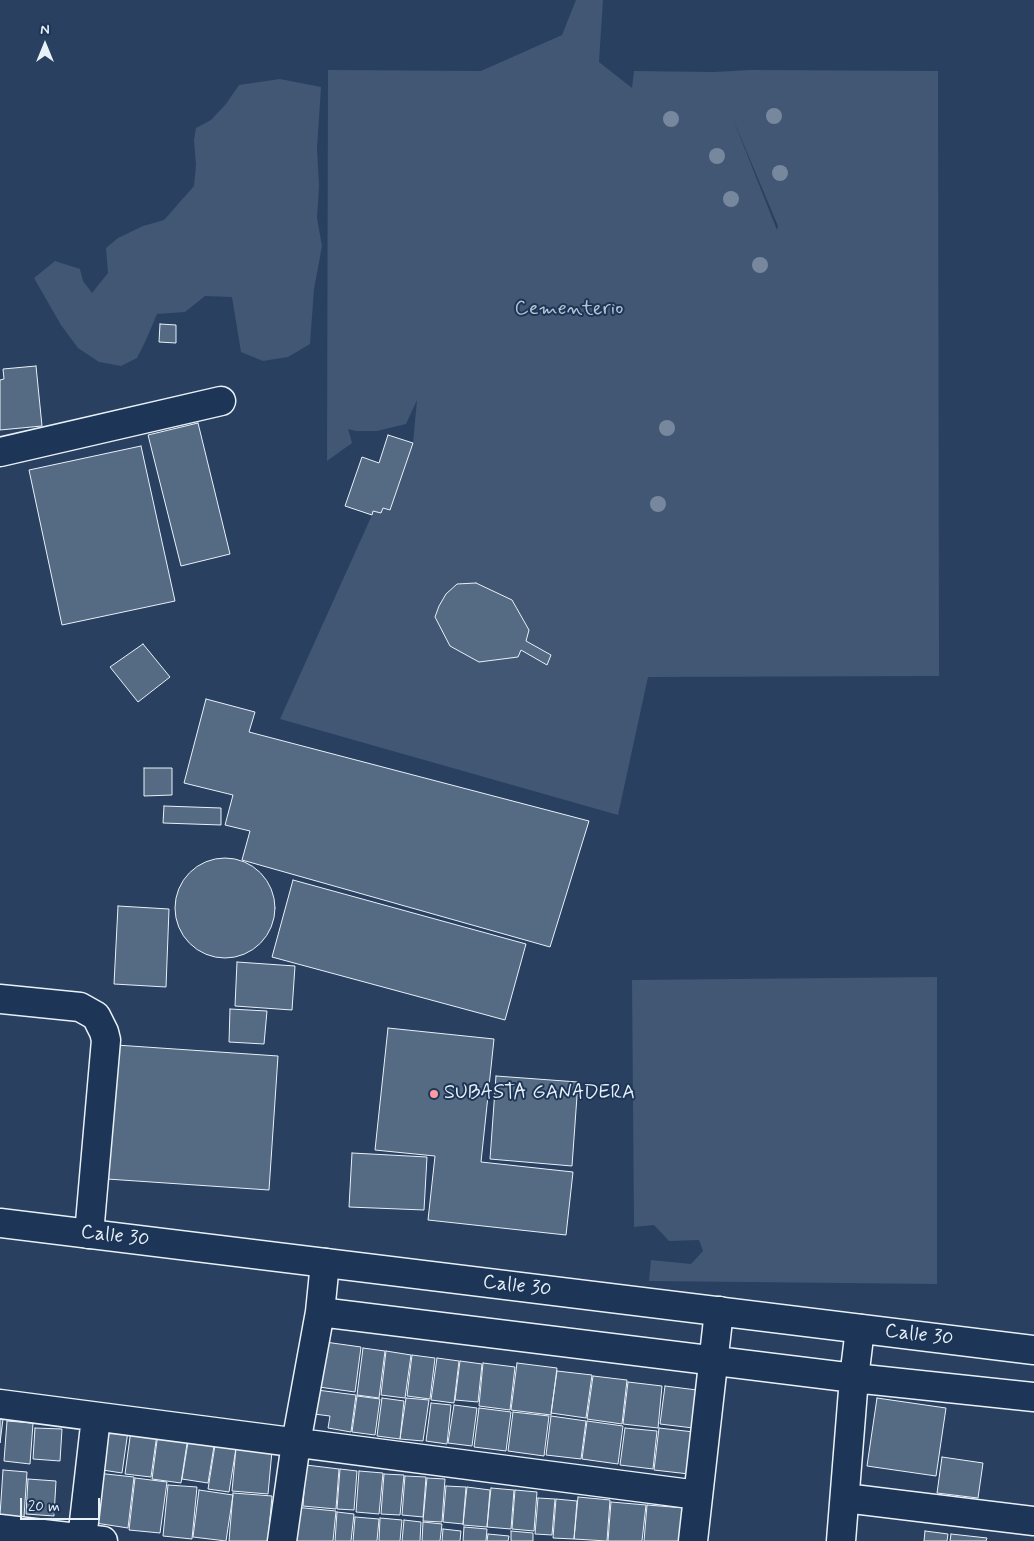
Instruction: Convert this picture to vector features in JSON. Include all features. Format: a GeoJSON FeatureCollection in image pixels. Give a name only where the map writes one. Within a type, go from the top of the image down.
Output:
{"type":"FeatureCollection","features":[{"type":"Feature","properties":{"kind":"street"},"geometry":{"type":"LineString","coordinates":[[0,452],[220,401]]}},
{"type":"Feature","properties":{"kind":"street"},"geometry":{"type":"LineString","coordinates":[[0,999],[80,1007],[96,1016],[101,1024],[106,1040],[89,1234]]}},
{"type":"Feature","properties":{"kind":"street","name":"Calle 30"},"geometry":{"type":"LineString","coordinates":[[0,1223],[1034,1350]]}},
{"type":"Feature","properties":{"kind":"street"},"geometry":{"type":"LineString","coordinates":[[282,1541],[296,1443],[320,1312],[325,1263]]}},
{"type":"Feature","properties":{"kind":"street"},"geometry":{"type":"LineString","coordinates":[[693,1541],[719,1311]]}},
{"type":"Feature","properties":{"kind":"street"},"geometry":{"type":"LineString","coordinates":[[320,1312],[854,1378],[1034,1397]]}},
{"type":"Feature","properties":{"kind":"street"},"geometry":{"type":"LineString","coordinates":[[841,1541],[854,1378],[860,1329]]}},
{"type":"Feature","properties":{"kind":"street"},"geometry":{"type":"LineString","coordinates":[[0,1404],[698,1495]]}},
{"type":"Feature","properties":{"kind":"street"},"geometry":{"type":"LineString","coordinates":[[0,1529],[92,1540],[96,1417]]}},
{"type":"Feature","properties":{"kind":"street"},"geometry":{"type":"LineString","coordinates":[[845,1498],[1034,1521]]}},
{"type":"Feature","properties":{"kind":"green space","name":"Cementerio"},"geometry":{"type":"Polygon","coordinates":[[[576,0],[603,0],[599,62],[632,88],[634,71],[938,71],[939,676],[648,677],[618,815],[280,719],[372,515],[384,475],[413,443],[417,400],[406,424],[377,431],[348,429],[352,443],[327,461],[328,70],[481,71],[562,35],[576,0]],[[733,119],[777,230],[778,226],[733,119]]]}},
{"type":"Feature","properties":{"kind":"green space"},"geometry":{"type":"Polygon","coordinates":[[[280,79],[321,87],[317,148],[319,186],[317,218],[322,246],[314,289],[310,344],[288,357],[263,361],[241,352],[232,297],[205,296],[185,312],[157,314],[137,358],[121,366],[99,362],[78,348],[61,325],[34,278],[55,261],[80,269],[83,281],[92,293],[108,273],[106,248],[118,238],[143,226],[164,220],[194,186],[196,165],[194,140],[196,128],[211,120],[226,104],[239,85],[280,79]]]}},
{"type":"Feature","properties":{"kind":"green space"},"geometry":{"type":"Polygon","coordinates":[[[937,977],[937,1284],[649,1281],[651,1260],[691,1264],[703,1251],[699,1240],[669,1241],[654,1225],[634,1227],[632,980],[937,977]]]}},
{"type":"Feature","properties":{"kind":"building"},"geometry":{"type":"Polygon","coordinates":[[[160,324],[176,325],[176,343],[159,342],[160,324]]]}},
{"type":"Feature","properties":{"kind":"building"},"geometry":{"type":"Polygon","coordinates":[[[36,366],[42,426],[0,430],[0,380],[4,379],[3,369],[36,366]]]}},
{"type":"Feature","properties":{"kind":"building"},"geometry":{"type":"Polygon","coordinates":[[[198,423],[230,554],[181,566],[148,435],[198,423]]]}},
{"type":"Feature","properties":{"kind":"building"},"geometry":{"type":"Polygon","coordinates":[[[388,435],[413,443],[390,510],[383,508],[381,513],[373,511],[372,515],[345,506],[362,457],[379,463],[388,435]]]}},
{"type":"Feature","properties":{"kind":"building"},"geometry":{"type":"Polygon","coordinates":[[[141,446],[175,601],[62,625],[29,470],[141,446]]]}},
{"type":"Feature","properties":{"kind":"building"},"geometry":{"type":"Polygon","coordinates":[[[476,583],[512,600],[529,630],[526,641],[551,655],[547,665],[521,650],[518,657],[479,662],[450,646],[435,617],[439,606],[446,594],[457,584],[476,583]]]}},
{"type":"Feature","properties":{"kind":"building"},"geometry":{"type":"Polygon","coordinates":[[[143,644],[170,677],[138,702],[110,667],[143,644]]]}},
{"type":"Feature","properties":{"kind":"building"},"geometry":{"type":"Polygon","coordinates":[[[206,699],[255,712],[249,732],[589,821],[550,947],[242,860],[250,831],[225,825],[233,795],[184,783],[206,699]]]}},
{"type":"Feature","properties":{"kind":"building"},"geometry":{"type":"Polygon","coordinates":[[[144,768],[172,768],[172,795],[144,796],[144,768]]]}},
{"type":"Feature","properties":{"kind":"building"},"geometry":{"type":"Polygon","coordinates":[[[164,806],[221,808],[221,825],[163,823],[164,806]]]}},
{"type":"Feature","properties":{"kind":"building"},"geometry":{"type":"Polygon","coordinates":[[[215,858],[235,858],[244,861],[261,872],[272,889],[275,898],[275,918],[272,927],[261,944],[244,955],[235,958],[215,958],[197,950],[183,936],[175,918],[175,898],[183,880],[197,866],[215,858]]]}},
{"type":"Feature","properties":{"kind":"building"},"geometry":{"type":"Polygon","coordinates":[[[293,880],[526,944],[505,1020],[272,957],[293,880]]]}},
{"type":"Feature","properties":{"kind":"building"},"geometry":{"type":"Polygon","coordinates":[[[118,906],[169,909],[166,987],[114,984],[118,906]]]}},
{"type":"Feature","properties":{"kind":"building"},"geometry":{"type":"Polygon","coordinates":[[[237,962],[295,966],[292,1010],[235,1006],[237,962]]]}},
{"type":"Feature","properties":{"kind":"building"},"geometry":{"type":"Polygon","coordinates":[[[230,1009],[267,1011],[264,1044],[229,1042],[230,1009]]]}},
{"type":"Feature","properties":{"kind":"building","name":"SUBASTA GANADERA"},"geometry":{"type":"Polygon","coordinates":[[[388,1028],[494,1039],[481,1162],[573,1172],[566,1235],[428,1220],[435,1156],[375,1150],[388,1028]]]}},
{"type":"Feature","properties":{"kind":"building"},"geometry":{"type":"Polygon","coordinates":[[[116,1045],[278,1056],[269,1190],[107,1179],[116,1045]]]}},
{"type":"Feature","properties":{"kind":"building"},"geometry":{"type":"Polygon","coordinates":[[[496,1076],[578,1082],[572,1166],[490,1159],[496,1076]]]}},
{"type":"Feature","properties":{"kind":"building"},"geometry":{"type":"Polygon","coordinates":[[[352,1153],[427,1157],[424,1210],[349,1207],[352,1153]]]}},
{"type":"Feature","properties":{"kind":"building"},"geometry":{"type":"Polygon","coordinates":[[[325,1342],[361,1347],[355,1392],[319,1387],[325,1342]]]}},
{"type":"Feature","properties":{"kind":"building"},"geometry":{"type":"Polygon","coordinates":[[[363,1348],[385,1351],[379,1398],[357,1395],[363,1348]]]}},
{"type":"Feature","properties":{"kind":"building"},"geometry":{"type":"Polygon","coordinates":[[[386,1351],[411,1355],[405,1398],[381,1395],[386,1351]]]}},
{"type":"Feature","properties":{"kind":"building"},"geometry":{"type":"Polygon","coordinates":[[[412,1355],[435,1358],[430,1399],[407,1396],[412,1355]]]}},
{"type":"Feature","properties":{"kind":"building"},"geometry":{"type":"Polygon","coordinates":[[[437,1358],[459,1361],[454,1403],[431,1400],[437,1358]]]}},
{"type":"Feature","properties":{"kind":"building"},"geometry":{"type":"Polygon","coordinates":[[[460,1361],[482,1364],[478,1402],[455,1400],[460,1361]]]}},
{"type":"Feature","properties":{"kind":"building"},"geometry":{"type":"Polygon","coordinates":[[[483,1363],[515,1367],[510,1410],[479,1406],[483,1363]]]}},
{"type":"Feature","properties":{"kind":"building"},"geometry":{"type":"Polygon","coordinates":[[[517,1363],[557,1368],[551,1415],[511,1410],[517,1363]]]}},
{"type":"Feature","properties":{"kind":"building"},"geometry":{"type":"Polygon","coordinates":[[[557,1371],[592,1375],[586,1418],[551,1413],[557,1371]]]}},
{"type":"Feature","properties":{"kind":"building"},"geometry":{"type":"Polygon","coordinates":[[[593,1376],[627,1380],[622,1424],[587,1419],[593,1376]]]}},
{"type":"Feature","properties":{"kind":"building"},"geometry":{"type":"Polygon","coordinates":[[[628,1382],[662,1386],[658,1428],[623,1424],[628,1382]]]}},
{"type":"Feature","properties":{"kind":"building"},"geometry":{"type":"Polygon","coordinates":[[[665,1386],[697,1390],[693,1428],[660,1424],[665,1386]]]}},
{"type":"Feature","properties":{"kind":"building"},"geometry":{"type":"Polygon","coordinates":[[[317,1390],[356,1395],[351,1432],[328,1428],[330,1416],[314,1414],[317,1390]]]}},
{"type":"Feature","properties":{"kind":"building"},"geometry":{"type":"Polygon","coordinates":[[[357,1396],[380,1399],[375,1435],[352,1432],[357,1396]]]}},
{"type":"Feature","properties":{"kind":"building"},"geometry":{"type":"Polygon","coordinates":[[[382,1398],[404,1401],[400,1439],[377,1436],[382,1398]]]}},
{"type":"Feature","properties":{"kind":"building"},"geometry":{"type":"Polygon","coordinates":[[[406,1398],[429,1400],[423,1441],[400,1439],[406,1398]]]}},
{"type":"Feature","properties":{"kind":"building"},"geometry":{"type":"Polygon","coordinates":[[[877,1398],[946,1408],[936,1476],[867,1466],[877,1398]]]}},
{"type":"Feature","properties":{"kind":"building"},"geometry":{"type":"Polygon","coordinates":[[[431,1403],[451,1405],[447,1444],[426,1441],[431,1403]]]}},
{"type":"Feature","properties":{"kind":"building"},"geometry":{"type":"Polygon","coordinates":[[[454,1405],[477,1408],[472,1446],[448,1443],[454,1405]]]}},
{"type":"Feature","properties":{"kind":"building"},"geometry":{"type":"Polygon","coordinates":[[[479,1408],[511,1412],[506,1451],[474,1447],[479,1408]]]}},
{"type":"Feature","properties":{"kind":"building"},"geometry":{"type":"Polygon","coordinates":[[[513,1412],[549,1416],[544,1456],[508,1451],[513,1412]]]}},
{"type":"Feature","properties":{"kind":"building"},"geometry":{"type":"Polygon","coordinates":[[[551,1416],[586,1421],[581,1459],[546,1455],[551,1416]]]}},
{"type":"Feature","properties":{"kind":"building"},"geometry":{"type":"Polygon","coordinates":[[[0,1418],[3,1419],[0,1443],[0,1418]]]}},
{"type":"Feature","properties":{"kind":"building"},"geometry":{"type":"Polygon","coordinates":[[[7,1421],[33,1423],[30,1464],[4,1461],[7,1421]]]}},
{"type":"Feature","properties":{"kind":"building"},"geometry":{"type":"Polygon","coordinates":[[[587,1421],[623,1426],[618,1464],[582,1459],[587,1421]]]}},
{"type":"Feature","properties":{"kind":"building"},"geometry":{"type":"Polygon","coordinates":[[[102,1427],[128,1431],[122,1473],[96,1469],[102,1427]]]}},
{"type":"Feature","properties":{"kind":"building"},"geometry":{"type":"Polygon","coordinates":[[[35,1428],[62,1429],[60,1461],[33,1459],[35,1428]]]}},
{"type":"Feature","properties":{"kind":"building"},"geometry":{"type":"Polygon","coordinates":[[[625,1428],[657,1431],[653,1469],[620,1465],[625,1428]]]}},
{"type":"Feature","properties":{"kind":"building"},"geometry":{"type":"Polygon","coordinates":[[[659,1428],[694,1432],[689,1474],[654,1470],[659,1428]]]}},
{"type":"Feature","properties":{"kind":"building"},"geometry":{"type":"Polygon","coordinates":[[[131,1430],[157,1434],[151,1477],[125,1474],[131,1430]]]}},
{"type":"Feature","properties":{"kind":"building"},"geometry":{"type":"Polygon","coordinates":[[[158,1433],[188,1437],[181,1483],[152,1479],[158,1433]]]}},
{"type":"Feature","properties":{"kind":"building"},"geometry":{"type":"Polygon","coordinates":[[[189,1436],[215,1440],[208,1483],[182,1479],[189,1436]]]}},
{"type":"Feature","properties":{"kind":"building"},"geometry":{"type":"Polygon","coordinates":[[[216,1439],[237,1442],[229,1492],[208,1489],[216,1439]]]}},
{"type":"Feature","properties":{"kind":"building"},"geometry":{"type":"Polygon","coordinates":[[[236,1448],[272,1451],[268,1494],[232,1491],[236,1448]]]}},
{"type":"Feature","properties":{"kind":"building"},"geometry":{"type":"Polygon","coordinates":[[[942,1457],[983,1463],[978,1498],[937,1493],[942,1457]]]}},
{"type":"Feature","properties":{"kind":"building"},"geometry":{"type":"Polygon","coordinates":[[[306,1465],[339,1469],[336,1509],[303,1506],[306,1465]]]}},
{"type":"Feature","properties":{"kind":"building"},"geometry":{"type":"Polygon","coordinates":[[[340,1469],[357,1471],[354,1510],[337,1509],[340,1469]]]}},
{"type":"Feature","properties":{"kind":"building"},"geometry":{"type":"Polygon","coordinates":[[[3,1470],[27,1472],[24,1517],[0,1515],[3,1470]]]}},
{"type":"Feature","properties":{"kind":"building"},"geometry":{"type":"Polygon","coordinates":[[[359,1471],[383,1473],[379,1514],[356,1512],[359,1471]]]}},
{"type":"Feature","properties":{"kind":"building"},"geometry":{"type":"Polygon","coordinates":[[[96,1473],[134,1477],[128,1528],[89,1522],[96,1473]]]}},
{"type":"Feature","properties":{"kind":"building"},"geometry":{"type":"Polygon","coordinates":[[[384,1474],[404,1475],[400,1515],[381,1514],[384,1474]]]}},
{"type":"Feature","properties":{"kind":"building"},"geometry":{"type":"Polygon","coordinates":[[[405,1476],[426,1477],[423,1517],[402,1515],[405,1476]]]}},
{"type":"Feature","properties":{"kind":"building"},"geometry":{"type":"Polygon","coordinates":[[[135,1478],[167,1482],[160,1533],[129,1530],[135,1478]]]}},
{"type":"Feature","properties":{"kind":"building"},"geometry":{"type":"Polygon","coordinates":[[[427,1478],[445,1479],[442,1522],[423,1521],[427,1478]]]}},
{"type":"Feature","properties":{"kind":"building"},"geometry":{"type":"Polygon","coordinates":[[[28,1479],[56,1481],[54,1516],[26,1514],[28,1479]]]}},
{"type":"Feature","properties":{"kind":"building"},"geometry":{"type":"Polygon","coordinates":[[[168,1485],[197,1487],[192,1539],[163,1536],[168,1485]]]}},
{"type":"Feature","properties":{"kind":"building"},"geometry":{"type":"Polygon","coordinates":[[[446,1486],[466,1487],[463,1524],[443,1522],[446,1486]]]}},
{"type":"Feature","properties":{"kind":"building"},"geometry":{"type":"Polygon","coordinates":[[[467,1487],[490,1490],[487,1527],[463,1525],[467,1487]]]}},
{"type":"Feature","properties":{"kind":"building"},"geometry":{"type":"Polygon","coordinates":[[[491,1488],[514,1490],[511,1529],[487,1527],[491,1488]]]}},
{"type":"Feature","properties":{"kind":"building"},"geometry":{"type":"Polygon","coordinates":[[[199,1490],[233,1495],[226,1541],[193,1537],[199,1490]]]}},
{"type":"Feature","properties":{"kind":"building"},"geometry":{"type":"Polygon","coordinates":[[[515,1490],[537,1492],[534,1531],[512,1529],[515,1490]]]}},
{"type":"Feature","properties":{"kind":"building"},"geometry":{"type":"Polygon","coordinates":[[[233,1493],[272,1496],[268,1541],[229,1541],[233,1493]]]}},
{"type":"Feature","properties":{"kind":"building"},"geometry":{"type":"Polygon","coordinates":[[[578,1497],[610,1500],[607,1541],[574,1539],[578,1497]]]}},
{"type":"Feature","properties":{"kind":"building"},"geometry":{"type":"Polygon","coordinates":[[[538,1498],[555,1499],[552,1535],[535,1534],[538,1498]]]}},
{"type":"Feature","properties":{"kind":"building"},"geometry":{"type":"Polygon","coordinates":[[[556,1499],[577,1501],[574,1539],[553,1538],[556,1499]]]}},
{"type":"Feature","properties":{"kind":"building"},"geometry":{"type":"Polygon","coordinates":[[[611,1502],[646,1505],[642,1541],[608,1541],[611,1502]]]}},
{"type":"Feature","properties":{"kind":"building"},"geometry":{"type":"Polygon","coordinates":[[[647,1505],[684,1508],[681,1541],[644,1541],[647,1505]]]}},
{"type":"Feature","properties":{"kind":"building"},"geometry":{"type":"Polygon","coordinates":[[[294,1507],[336,1511],[333,1541],[291,1541],[294,1507]]]}},
{"type":"Feature","properties":{"kind":"building"},"geometry":{"type":"Polygon","coordinates":[[[337,1512],[354,1514],[351,1541],[335,1541],[337,1512]]]}},
{"type":"Feature","properties":{"kind":"building"},"geometry":{"type":"Polygon","coordinates":[[[355,1517],[379,1519],[377,1541],[353,1541],[355,1517]]]}},
{"type":"Feature","properties":{"kind":"building"},"geometry":{"type":"Polygon","coordinates":[[[380,1518],[402,1520],[400,1541],[379,1541],[380,1518]]]}},
{"type":"Feature","properties":{"kind":"building"},"geometry":{"type":"Polygon","coordinates":[[[404,1520],[421,1522],[420,1541],[402,1541],[404,1520]]]}},
{"type":"Feature","properties":{"kind":"building"},"geometry":{"type":"Polygon","coordinates":[[[423,1522],[442,1524],[440,1541],[422,1541],[423,1522]]]}},
{"type":"Feature","properties":{"kind":"building"},"geometry":{"type":"Polygon","coordinates":[[[464,1527],[487,1529],[486,1541],[463,1541],[464,1527]]]}},
{"type":"Feature","properties":{"kind":"building"},"geometry":{"type":"Polygon","coordinates":[[[443,1529],[461,1531],[460,1541],[442,1541],[443,1529]]]}},
{"type":"Feature","properties":{"kind":"building"},"geometry":{"type":"Polygon","coordinates":[[[511,1531],[533,1533],[533,1541],[511,1541],[511,1531]]]}},
{"type":"Feature","properties":{"kind":"building"},"geometry":{"type":"Polygon","coordinates":[[[925,1531],[948,1534],[947,1541],[924,1541],[925,1531]]]}},
{"type":"Feature","properties":{"kind":"building"},"geometry":{"type":"Polygon","coordinates":[[[488,1534],[509,1536],[508,1541],[487,1541],[488,1534]]]}},
{"type":"Feature","properties":{"kind":"building"},"geometry":{"type":"Polygon","coordinates":[[[951,1534],[987,1538],[986,1541],[950,1541],[951,1534]]]}},
{"type":"Feature","properties":{"kind":"place","name":"SUBASTA GANADERA"},"geometry":{"type":"Point","coordinates":[434,1094]}}]}
